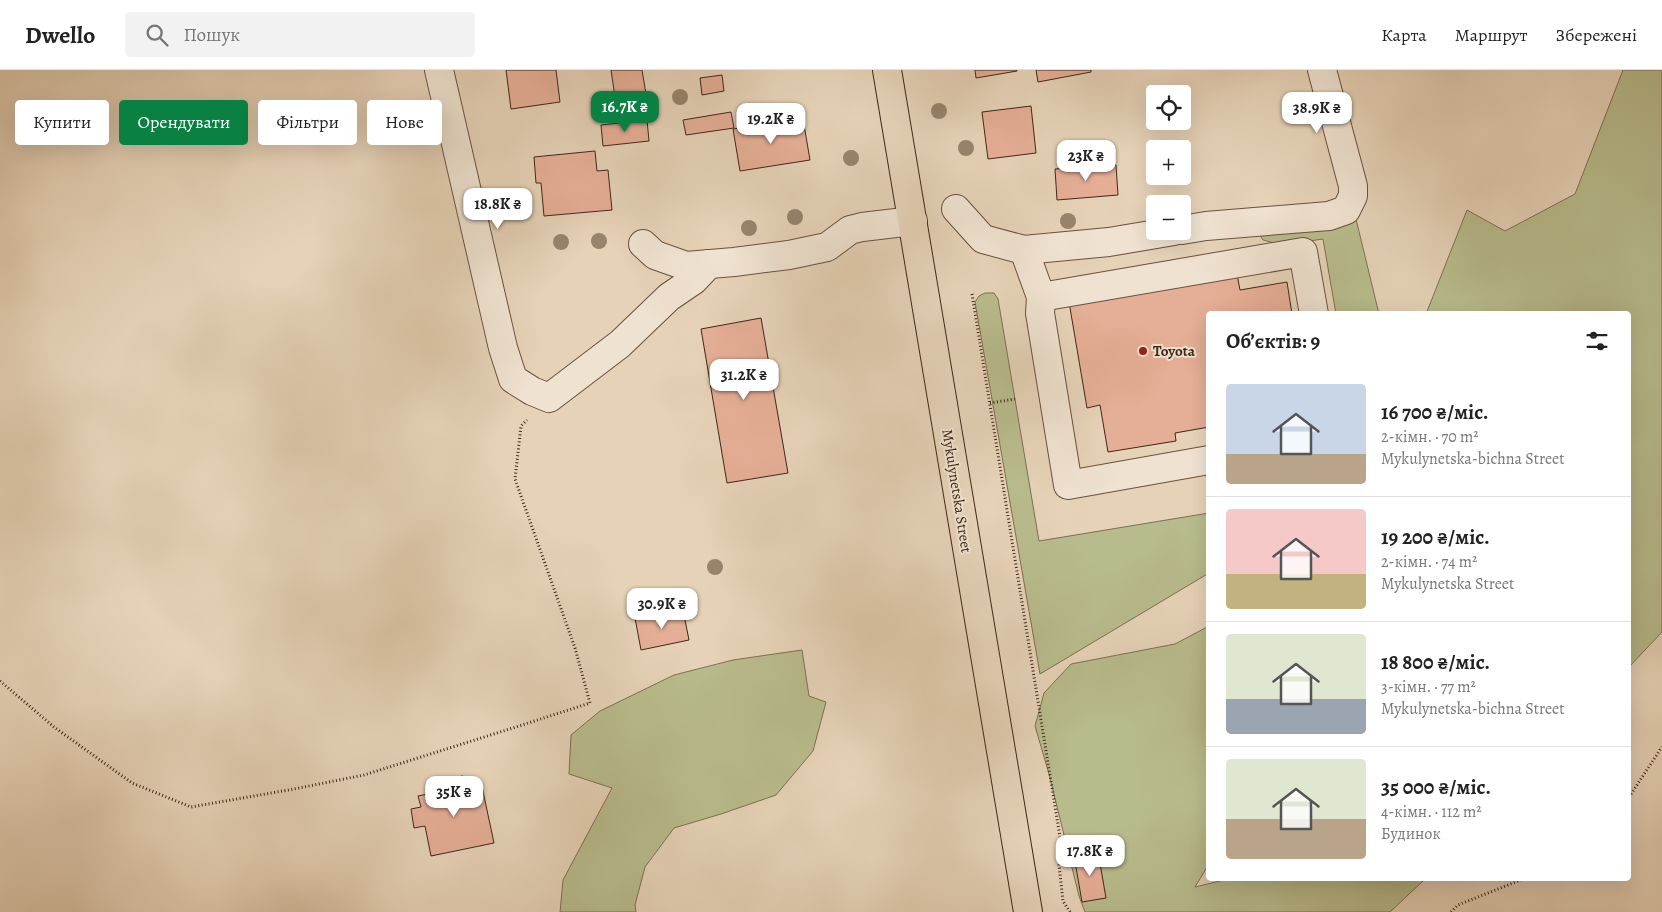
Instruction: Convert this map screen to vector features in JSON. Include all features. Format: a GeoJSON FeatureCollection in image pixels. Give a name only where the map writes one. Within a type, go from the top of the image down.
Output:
{"type":"FeatureCollection","features":[{"type":"Feature","properties":{"kind":"highway","name":"Mykulynetska Street"},"geometry":{"type":"LineString","coordinates":[[887,70],[1028,912]]}},
{"type":"Feature","properties":{"kind":"street"},"geometry":{"type":"LineString","coordinates":[[439,70],[503,348],[513,379],[548,398],[620,344],[669,297],[694,280],[710,264]]}},
{"type":"Feature","properties":{"kind":"street"},"geometry":{"type":"LineString","coordinates":[[1191,228],[1329,216],[1346,210],[1353,196],[1353,186],[1322,70]]}},
{"type":"Feature","properties":{"kind":"street"},"geometry":{"type":"LineString","coordinates":[[956,209],[983,240],[1024,250],[1109,242],[1146,236]]}},
{"type":"Feature","properties":{"kind":"street"},"geometry":{"type":"LineString","coordinates":[[643,244],[655,255],[686,266],[710,264],[790,255],[827,247],[850,230],[912,221]]}},
{"type":"Feature","properties":{"kind":"street"},"geometry":{"type":"LineString","coordinates":[[1024,250],[1041,297],[1040,313],[1068,485],[1206,461]]}},
{"type":"Feature","properties":{"kind":"street"},"geometry":{"type":"LineString","coordinates":[[1041,297],[1303,252],[1313,311]]}},
{"type":"Feature","properties":{"kind":"path"},"geometry":{"type":"LineString","coordinates":[[972,294],[1060,837],[1058,856],[1063,901],[1070,912]]}},
{"type":"Feature","properties":{"kind":"path"},"geometry":{"type":"LineString","coordinates":[[0,681],[54,727],[132,783],[191,808],[364,775],[590,702],[575,648],[514,479],[521,426],[548,398]]}},
{"type":"Feature","properties":{"kind":"path"},"geometry":{"type":"LineString","coordinates":[[990,403],[1016,399]]}},
{"type":"Feature","properties":{"kind":"path"},"geometry":{"type":"LineString","coordinates":[[1631,794],[1662,747]]}},
{"type":"Feature","properties":{"kind":"path"},"geometry":{"type":"LineString","coordinates":[[1451,912],[1458,906],[1518,881]]}},
{"type":"Feature","properties":{"kind":"green space"},"geometry":{"type":"Polygon","coordinates":[[[1623,70],[1662,70],[1662,632],[1631,665],[1631,311],[1427,311],[1467,210],[1505,231],[1575,194],[1623,70]]]}},
{"type":"Feature","properties":{"kind":"green space"},"geometry":{"type":"Polygon","coordinates":[[[1355,215],[1378,311],[1335,311],[1323,239],[1282,245],[1263,240],[1257,231],[1355,215]]]}},
{"type":"Feature","properties":{"kind":"green space"},"geometry":{"type":"Polygon","coordinates":[[[985,293],[994,293],[998,299],[1039,541],[1206,513],[1206,575],[1040,674],[975,302],[979,296],[985,293]]]}},
{"type":"Feature","properties":{"kind":"green space"},"geometry":{"type":"Polygon","coordinates":[[[1206,628],[1206,869],[1195,887],[1220,881],[1423,881],[1390,912],[1085,912],[1079,896],[1049,774],[1035,726],[1044,693],[1071,664],[1175,644],[1206,628]]]}},
{"type":"Feature","properties":{"kind":"green space"},"geometry":{"type":"Polygon","coordinates":[[[802,650],[809,696],[826,702],[813,751],[776,795],[674,828],[645,867],[635,905],[636,912],[560,912],[563,880],[612,788],[569,774],[571,735],[600,711],[674,675],[733,660],[802,650]]]}},
{"type":"Feature","properties":{"kind":"building"},"geometry":{"type":"Polygon","coordinates":[[[506,70],[556,70],[560,102],[511,109],[506,70]]]}},
{"type":"Feature","properties":{"kind":"building"},"geometry":{"type":"Polygon","coordinates":[[[611,70],[642,70],[649,112],[618,117],[611,70]]]}},
{"type":"Feature","properties":{"kind":"building"},"geometry":{"type":"Polygon","coordinates":[[[975,70],[1017,70],[1017,71],[976,78],[975,70]]]}},
{"type":"Feature","properties":{"kind":"building"},"geometry":{"type":"Polygon","coordinates":[[[1036,70],[1091,70],[1091,72],[1038,82],[1036,70]]]}},
{"type":"Feature","properties":{"kind":"building"},"geometry":{"type":"Polygon","coordinates":[[[722,75],[724,91],[702,95],[700,78],[722,75]]]}},
{"type":"Feature","properties":{"kind":"building"},"geometry":{"type":"Polygon","coordinates":[[[1031,106],[1036,153],[988,159],[982,112],[1031,106]]]}},
{"type":"Feature","properties":{"kind":"building"},"geometry":{"type":"Polygon","coordinates":[[[731,112],[734,128],[686,135],[683,120],[731,112]]]}},
{"type":"Feature","properties":{"kind":"building"},"geometry":{"type":"Polygon","coordinates":[[[803,119],[810,160],[740,171],[733,129],[803,119]]]}},
{"type":"Feature","properties":{"kind":"building"},"geometry":{"type":"Polygon","coordinates":[[[647,120],[649,141],[603,146],[601,125],[647,120]]]}},
{"type":"Feature","properties":{"kind":"building"},"geometry":{"type":"Polygon","coordinates":[[[595,151],[597,171],[608,170],[612,210],[544,216],[541,183],[536,183],[534,157],[595,151]]]}},
{"type":"Feature","properties":{"kind":"building"},"geometry":{"type":"Polygon","coordinates":[[[1116,165],[1118,195],[1057,200],[1055,169],[1116,165]]]}},
{"type":"Feature","properties":{"kind":"building","name":"Toyota"},"geometry":{"type":"Polygon","coordinates":[[[1237,274],[1240,290],[1287,282],[1292,311],[1206,311],[1206,428],[1175,433],[1176,441],[1108,452],[1100,405],[1087,408],[1069,302],[1237,274]]]}},
{"type":"Feature","properties":{"kind":"building"},"geometry":{"type":"Polygon","coordinates":[[[761,318],[788,473],[727,483],[701,329],[761,318]]]}},
{"type":"Feature","properties":{"kind":"building"},"geometry":{"type":"Polygon","coordinates":[[[683,610],[689,640],[641,650],[635,618],[683,610]]]}},
{"type":"Feature","properties":{"kind":"building"},"geometry":{"type":"Polygon","coordinates":[[[463,776],[465,786],[481,782],[494,843],[431,856],[425,826],[414,828],[411,809],[421,807],[418,796],[447,790],[444,779],[463,776]]]}},
{"type":"Feature","properties":{"kind":"building"},"geometry":{"type":"Polygon","coordinates":[[[1098,852],[1106,898],[1082,902],[1074,856],[1098,852]]]}},
{"type":"Feature","properties":{"kind":"place","name":"Toyota"},"geometry":{"type":"Point","coordinates":[1143,351]}}]}
